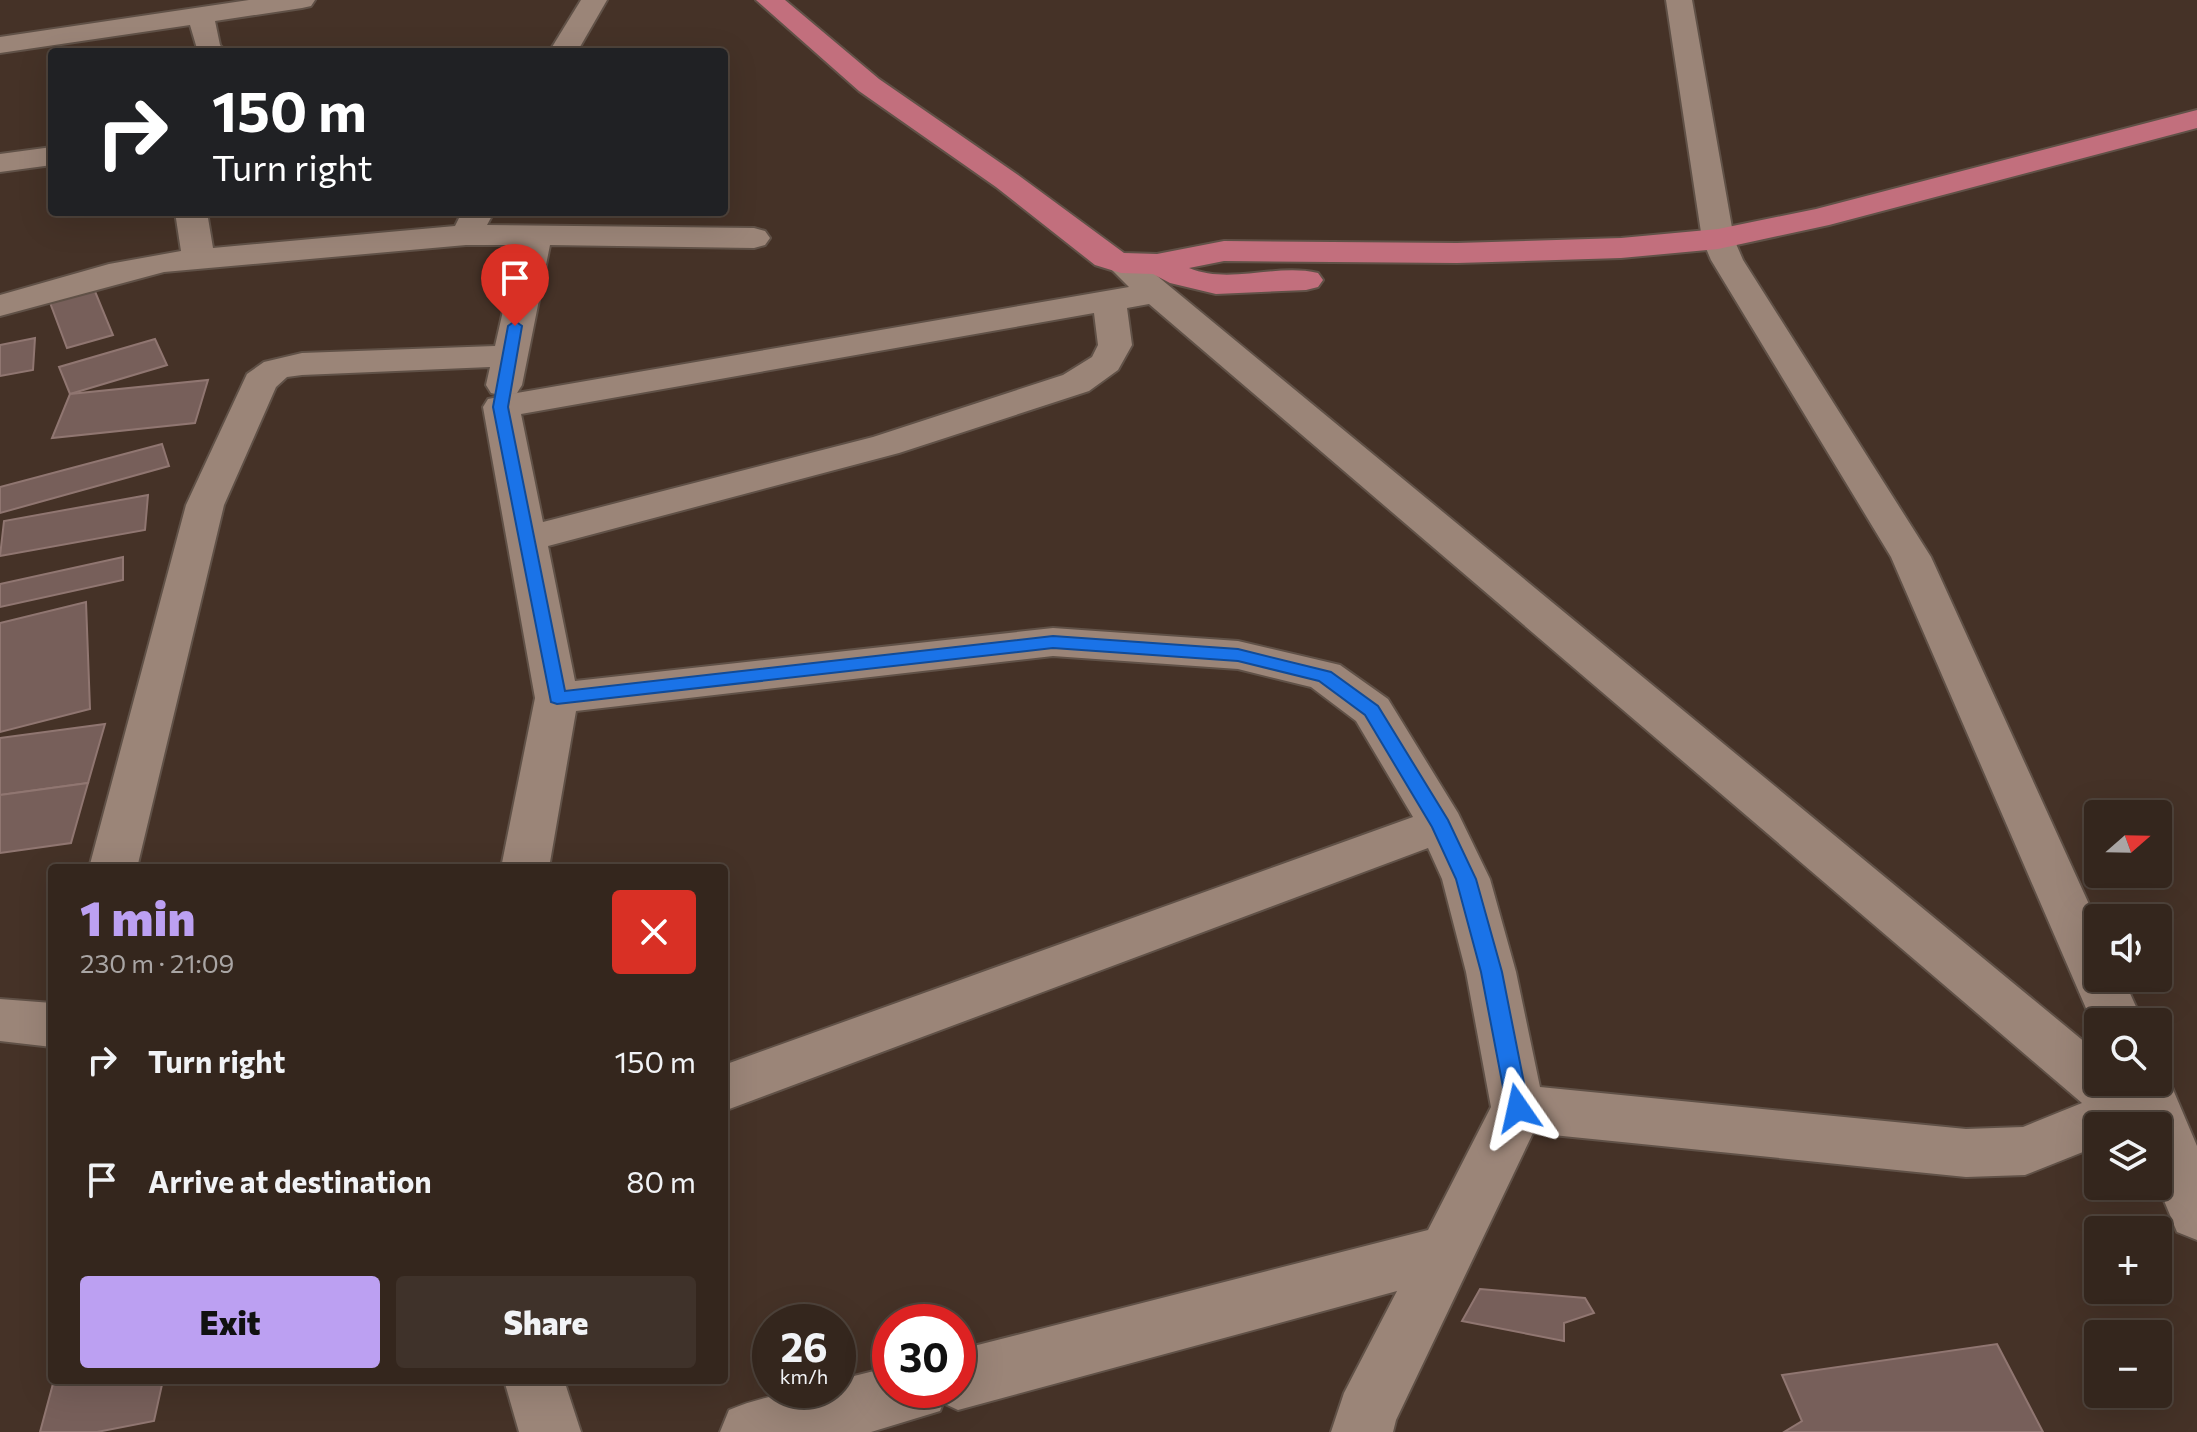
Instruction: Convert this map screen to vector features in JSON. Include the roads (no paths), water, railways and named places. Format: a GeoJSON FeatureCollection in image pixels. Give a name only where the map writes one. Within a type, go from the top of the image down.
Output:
{"type":"FeatureCollection","features":[{"type":"Feature","properties":{"kind":"main road"},"geometry":{"type":"LineString","coordinates":[[769,0],[869,85],[1007,181],[1135,280],[1176,276],[1217,283],[1722,249],[2197,139]]}},
{"type":"Feature","properties":{"kind":"main road"},"geometry":{"type":"LineString","coordinates":[[1722,249],[1818,218],[2197,119]]}},
{"type":"Feature","properties":{"kind":"street"},"geometry":{"type":"LineString","coordinates":[[0,45],[302,0]]}},
{"type":"Feature","properties":{"kind":"street"},"geometry":{"type":"LineString","coordinates":[[565,48],[594,0]]}},
{"type":"Feature","properties":{"kind":"street"},"geometry":{"type":"LineString","coordinates":[[1679,0],[1722,249],[1911,557],[2111,1008]]}},
{"type":"Feature","properties":{"kind":"street"},"geometry":{"type":"LineString","coordinates":[[201,15],[209,48]]}},
{"type":"Feature","properties":{"kind":"street"},"geometry":{"type":"LineString","coordinates":[[0,163],[48,157]]}},
{"type":"Feature","properties":{"kind":"street"},"geometry":{"type":"LineString","coordinates":[[192,216],[199,259]]}},
{"type":"Feature","properties":{"kind":"street"},"geometry":{"type":"LineString","coordinates":[[0,306],[138,266],[472,223],[536,235],[754,238]]}},
{"type":"Feature","properties":{"kind":"street"},"geometry":{"type":"LineString","coordinates":[[526,864],[557,698],[501,407],[508,356],[536,235]]}},
{"type":"Feature","properties":{"kind":"street"},"geometry":{"type":"LineString","coordinates":[[501,407],[1135,280]]}},
{"type":"Feature","properties":{"kind":"street"},"geometry":{"type":"LineString","coordinates":[[526,539],[886,445],[1076,383],[1106,363],[1115,345],[1135,280]]}},
{"type":"Feature","properties":{"kind":"street"},"geometry":{"type":"LineString","coordinates":[[1135,280],[2145,1112]]}},
{"type":"Feature","properties":{"kind":"street"},"geometry":{"type":"LineString","coordinates":[[114,864],[205,505],[260,382],[276,369],[302,364],[508,356]]}},
{"type":"Feature","properties":{"kind":"street"},"geometry":{"type":"LineString","coordinates":[[557,698],[1053,642],[1238,655],[1325,676],[1372,710],[1441,825],[1466,879],[1491,972],[1518,1108],[1366,1415],[1362,1432]]}},
{"type":"Feature","properties":{"kind":"street"},"geometry":{"type":"LineString","coordinates":[[728,1087],[1441,825]]}},
{"type":"Feature","properties":{"kind":"street"},"geometry":{"type":"LineString","coordinates":[[0,1020],[48,1025]]}},
{"type":"Feature","properties":{"kind":"street"},"geometry":{"type":"LineString","coordinates":[[1518,1108],[1966,1153],[2025,1151],[2084,1139]]}},
{"type":"Feature","properties":{"kind":"street"},"geometry":{"type":"LineString","coordinates":[[2172,1156],[2197,1214]]}},
{"type":"Feature","properties":{"kind":"street"},"geometry":{"type":"LineString","coordinates":[[976,1375],[1448,1251]]}},
{"type":"Feature","properties":{"kind":"street"},"geometry":{"type":"LineString","coordinates":[[535,1384],[550,1432]]}},
{"type":"Feature","properties":{"kind":"street"},"geometry":{"type":"LineString","coordinates":[[751,1432],[872,1402]]}}]}
